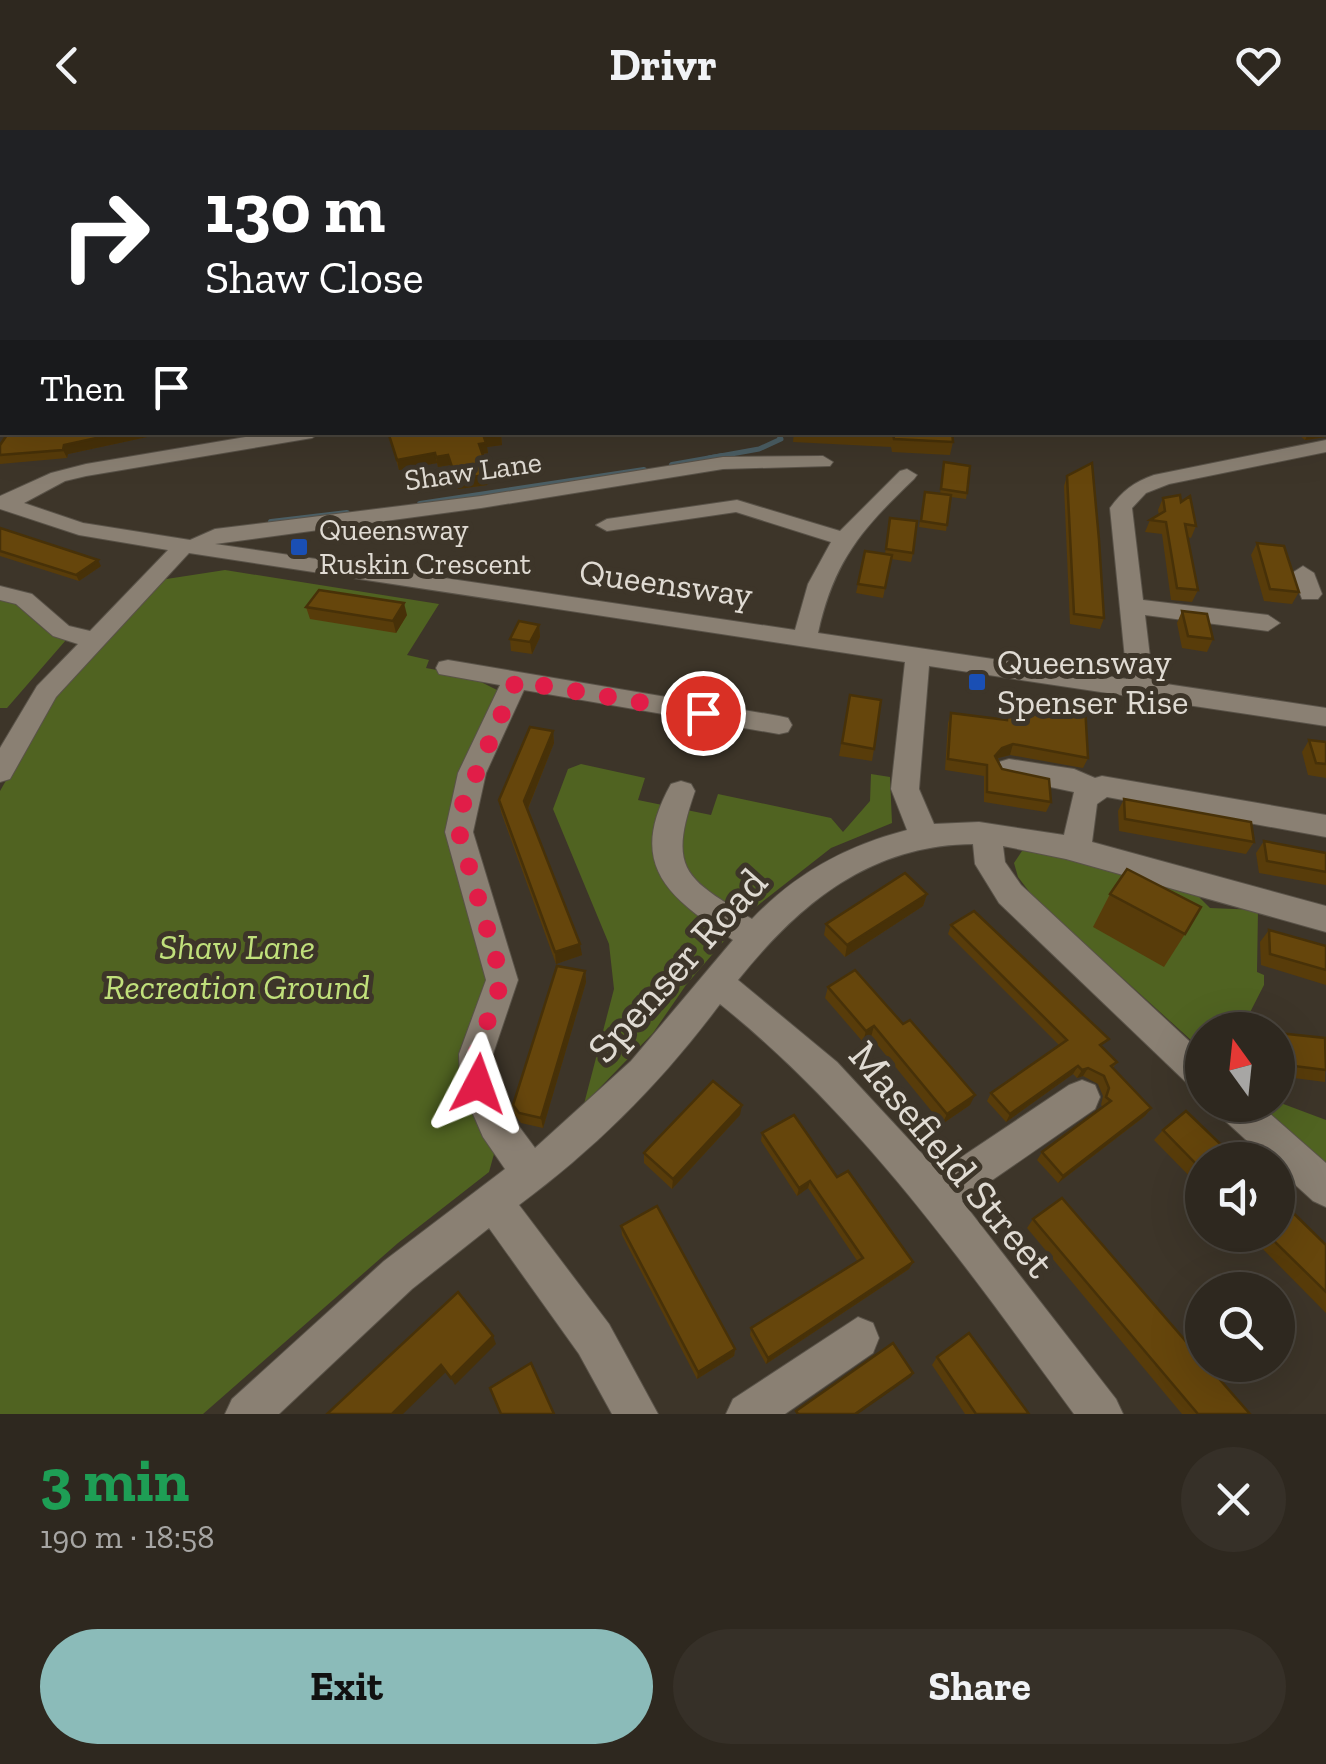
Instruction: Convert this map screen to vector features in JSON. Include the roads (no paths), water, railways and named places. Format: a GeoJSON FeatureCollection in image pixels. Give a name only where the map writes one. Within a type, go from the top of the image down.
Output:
{"type":"FeatureCollection","features":[{"type":"Feature","properties":{"kind":"street"},"geometry":{"type":"LineString","coordinates":[[3,503],[58,477],[86,470],[294,435]]}},
{"type":"Feature","properties":{"kind":"street"},"geometry":{"type":"LineString","coordinates":[[1141,689],[1121,508],[1130,494],[1179,474],[1326,446]]}},
{"type":"Feature","properties":{"kind":"street","name":"Shaw Lane"},"geometry":{"type":"LineString","coordinates":[[189,547],[215,536],[481,502],[723,463],[823,462]]}},
{"type":"Feature","properties":{"kind":"street"},"geometry":{"type":"LineString","coordinates":[[805,639],[824,570],[840,538],[908,474]]}},
{"type":"Feature","properties":{"kind":"street","name":"Queensway"},"geometry":{"type":"LineString","coordinates":[[3,503],[79,529],[189,547],[1326,717]]}},
{"type":"Feature","properties":{"kind":"street"},"geometry":{"type":"LineString","coordinates":[[607,526],[736,506],[840,538]]}},
{"type":"Feature","properties":{"kind":"street"},"geometry":{"type":"LineString","coordinates":[[0,772],[46,692],[92,640],[189,547]]}},
{"type":"Feature","properties":{"kind":"street"},"geometry":{"type":"LineString","coordinates":[[0,593],[24,599],[61,631],[92,640]]}},
{"type":"Feature","properties":{"kind":"street"},"geometry":{"type":"LineString","coordinates":[[1132,606],[1268,623]]}},
{"type":"Feature","properties":{"kind":"street"},"geometry":{"type":"LineString","coordinates":[[918,656],[906,788],[907,801],[924,836]]}},
{"type":"Feature","properties":{"kind":"street"},"geometry":{"type":"LineString","coordinates":[[448,668],[778,726]]}},
{"type":"Feature","properties":{"kind":"street"},"geometry":{"type":"LineString","coordinates":[[516,681],[468,785],[459,832],[502,980],[476,1054],[478,1084],[496,1125],[532,1175]]}},
{"type":"Feature","properties":{"kind":"street"},"geometry":{"type":"LineString","coordinates":[[1008,769],[1074,779],[1092,790]]}},
{"type":"Feature","properties":{"kind":"street"},"geometry":{"type":"LineString","coordinates":[[1076,850],[1084,799],[1092,790],[1116,786],[1326,826]]}},
{"type":"Feature","properties":{"kind":"street"},"geometry":{"type":"LineString","coordinates":[[681,790],[662,847],[666,863],[698,899],[753,936]]}},
{"type":"Feature","properties":{"kind":"street"},"geometry":{"type":"LineString","coordinates":[[987,834],[990,864],[1010,894],[1185,1059]]}},
{"type":"Feature","properties":{"kind":"street","name":"Spenser Road"},"geometry":{"type":"LineString","coordinates":[[246,1414],[417,1259],[532,1175],[636,1083],[753,936],[802,890],[833,867],[863,852],[924,836],[987,834],[1076,850],[1326,919]]}},
{"type":"Feature","properties":{"kind":"street","name":"Masefield Street"},"geometry":{"type":"LineString","coordinates":[[715,981],[787,1036],[831,1079],[933,1198],[1101,1414]]}},
{"type":"Feature","properties":{"kind":"street"},"geometry":{"type":"LineString","coordinates":[[933,1198],[1082,1097]]}},
{"type":"Feature","properties":{"kind":"street"},"geometry":{"type":"LineString","coordinates":[[1253,1122],[1326,1188]]}},
{"type":"Feature","properties":{"kind":"street"},"geometry":{"type":"LineString","coordinates":[[493,1202],[594,1339],[636,1414]]}},
{"type":"Feature","properties":{"kind":"street"},"geometry":{"type":"LineString","coordinates":[[748,1414],[858,1338]]}},
{"type":"Feature","properties":{"kind":"waterway"},"geometry":{"type":"LineString","coordinates":[[709,458],[759,449],[781,439],[779,435]]}},
{"type":"Feature","properties":{"kind":"waterway"},"geometry":{"type":"LineString","coordinates":[[672,465],[723,456]]}},
{"type":"Feature","properties":{"kind":"waterway"},"geometry":{"type":"LineString","coordinates":[[420,504],[644,470]]}},
{"type":"Feature","properties":{"kind":"waterway"},"geometry":{"type":"LineString","coordinates":[[271,522],[347,513]]}},
{"type":"Feature","properties":{"kind":"place","name":"Queensway Ruskin Crescent"},"geometry":{"type":"Point","coordinates":[299,547]}},
{"type":"Feature","properties":{"kind":"place","name":"Queensway Spenser Rise"},"geometry":{"type":"Point","coordinates":[977,682]}},
{"type":"Feature","properties":{"kind":"park label","name":"Shaw Lane Recreation Ground"},"geometry":{"type":"Point","coordinates":[237,967]}}]}
